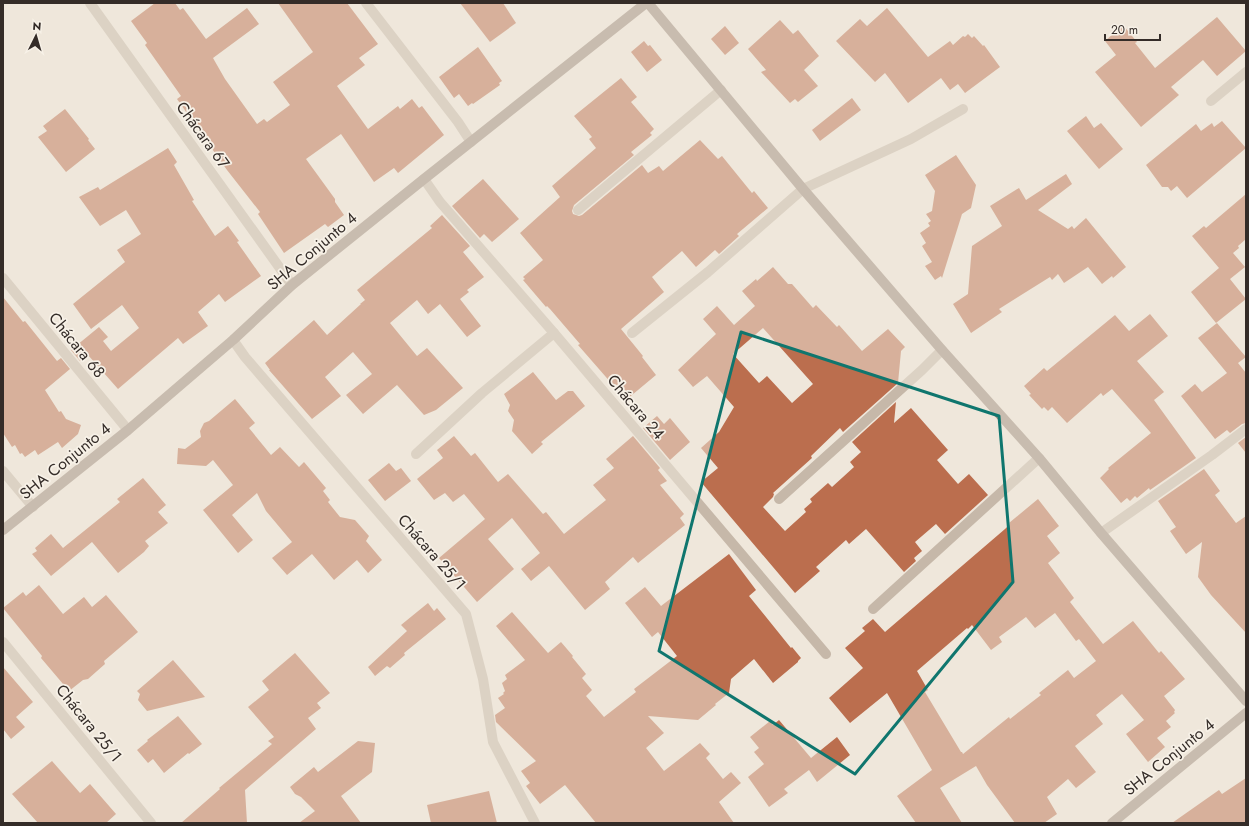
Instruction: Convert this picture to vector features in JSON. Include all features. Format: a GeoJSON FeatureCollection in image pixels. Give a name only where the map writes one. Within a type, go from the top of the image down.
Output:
{"type":"FeatureCollection","features":[{"type":"Feature","properties":{"kind":"street","name":"Chácara 67"},"geometry":{"type":"LineString","coordinates":[[90,3],[292,285]]}},
{"type":"Feature","properties":{"kind":"street"},"geometry":{"type":"LineString","coordinates":[[366,3],[472,142]]}},
{"type":"Feature","properties":{"kind":"street","name":"SHA Conjunto 4"},"geometry":{"type":"LineString","coordinates":[[3,530],[128,430],[233,340],[292,285],[647,3]]}},
{"type":"Feature","properties":{"kind":"street"},"geometry":{"type":"LineString","coordinates":[[647,3],[803,189],[942,350],[1038,458],[1246,701]]}},
{"type":"Feature","properties":{"kind":"street"},"geometry":{"type":"LineString","coordinates":[[1211,101],[1246,72]]}},
{"type":"Feature","properties":{"kind":"street"},"geometry":{"type":"LineString","coordinates":[[578,210],[721,90]]}},
{"type":"Feature","properties":{"kind":"street"},"geometry":{"type":"LineString","coordinates":[[632,333],[708,272],[803,189],[911,139],[963,109]]}},
{"type":"Feature","properties":{"kind":"street","name":"Chácara 24"},"geometry":{"type":"LineString","coordinates":[[424,179],[440,202],[554,333],[826,654]]}},
{"type":"Feature","properties":{"kind":"street","name":"Chácara 68"},"geometry":{"type":"LineString","coordinates":[[3,278],[128,430]]}},
{"type":"Feature","properties":{"kind":"street"},"geometry":{"type":"LineString","coordinates":[[416,454],[482,393],[554,333]]}},
{"type":"Feature","properties":{"kind":"street","name":"Chácara 25/1"},"geometry":{"type":"LineString","coordinates":[[233,340],[261,375],[466,614],[483,679],[493,742],[535,823]]}},
{"type":"Feature","properties":{"kind":"street"},"geometry":{"type":"LineString","coordinates":[[779,498],[922,370],[942,350]]}},
{"type":"Feature","properties":{"kind":"street"},"geometry":{"type":"LineString","coordinates":[[1101,533],[1212,455],[1246,429]]}},
{"type":"Feature","properties":{"kind":"street"},"geometry":{"type":"LineString","coordinates":[[873,609],[1038,458]]}},
{"type":"Feature","properties":{"kind":"street"},"geometry":{"type":"LineString","coordinates":[[3,471],[33,507]]}},
{"type":"Feature","properties":{"kind":"street","name":"Chácara 25/1"},"geometry":{"type":"LineString","coordinates":[[3,642],[151,823]]}},
{"type":"Feature","properties":{"kind":"street","name":"SHA Conjunto 4"},"geometry":{"type":"LineString","coordinates":[[1112,823],[1246,713]]}},
{"type":"Feature","properties":{"kind":"highlighted area"},"geometry":{"type":"Polygon","coordinates":[[[741,332],[999,416],[1013,582],[855,774],[659,651],[741,332]]]}},
{"type":"Feature","properties":{"kind":"building"},"geometry":{"type":"Polygon","coordinates":[[[155,3],[175,3],[180,10],[183,8],[206,39],[247,8],[259,24],[213,58],[225,79],[257,124],[264,119],[267,122],[290,105],[273,82],[313,52],[278,3],[347,3],[378,44],[359,58],[365,65],[337,86],[368,129],[398,106],[400,109],[412,99],[419,108],[422,106],[444,135],[398,173],[394,168],[374,182],[341,134],[306,159],[335,199],[335,202],[344,215],[328,227],[325,224],[284,253],[258,214],[260,212],[227,170],[177,99],[181,96],[145,45],[147,43],[131,21],[155,3]]]}},
{"type":"Feature","properties":{"kind":"building"},"geometry":{"type":"Polygon","coordinates":[[[460,3],[503,3],[516,23],[490,42],[460,3]]]}},
{"type":"Feature","properties":{"kind":"building"},"geometry":{"type":"Polygon","coordinates":[[[887,8],[928,57],[950,41],[953,45],[963,36],[965,37],[968,34],[972,38],[974,36],[983,46],[984,45],[1000,67],[965,93],[958,84],[950,90],[941,78],[908,103],[885,73],[875,82],[836,41],[860,19],[867,26],[887,8]]]}},
{"type":"Feature","properties":{"kind":"building"},"geometry":{"type":"Polygon","coordinates":[[[1217,17],[1246,51],[1217,76],[1203,60],[1171,87],[1179,95],[1141,127],[1095,72],[1116,55],[1105,41],[1123,25],[1155,68],[1217,17]]]}},
{"type":"Feature","properties":{"kind":"building"},"geometry":{"type":"Polygon","coordinates":[[[780,20],[793,34],[798,30],[819,56],[804,70],[818,86],[798,102],[795,99],[790,103],[761,72],[766,70],[748,49],[780,20]]]}},
{"type":"Feature","properties":{"kind":"building"},"geometry":{"type":"Polygon","coordinates":[[[725,26],[739,43],[725,55],[711,39],[725,26]]]}},
{"type":"Feature","properties":{"kind":"building"},"geometry":{"type":"Polygon","coordinates":[[[644,41],[648,46],[650,45],[662,60],[647,72],[631,52],[644,41]]]}},
{"type":"Feature","properties":{"kind":"building"},"geometry":{"type":"Polygon","coordinates":[[[478,47],[502,81],[499,83],[500,85],[468,106],[459,94],[454,98],[439,77],[478,47]]]}},
{"type":"Feature","properties":{"kind":"building"},"geometry":{"type":"Polygon","coordinates":[[[621,78],[637,97],[631,102],[654,129],[650,133],[652,135],[631,152],[634,155],[574,205],[572,211],[573,214],[579,216],[582,215],[642,165],[648,173],[659,166],[663,171],[700,140],[718,159],[722,156],[752,193],[754,191],[768,208],[737,234],[739,236],[719,254],[715,250],[696,267],[682,251],[652,277],[664,292],[621,329],[656,375],[626,400],[578,345],[580,344],[550,309],[547,306],[546,307],[523,280],[525,279],[523,277],[543,260],[520,233],[560,197],[552,186],[596,148],[589,139],[592,137],[574,116],[621,78]]]}},
{"type":"Feature","properties":{"kind":"building"},"geometry":{"type":"Polygon","coordinates":[[[852,98],[861,110],[820,141],[812,130],[852,98]]]}},
{"type":"Feature","properties":{"kind":"building"},"geometry":{"type":"Polygon","coordinates":[[[65,109],[95,149],[66,172],[38,137],[47,131],[43,126],[65,109]]]}},
{"type":"Feature","properties":{"kind":"building"},"geometry":{"type":"Polygon","coordinates":[[[1086,116],[1094,128],[1101,123],[1123,149],[1099,169],[1067,131],[1086,116]]]}},
{"type":"Feature","properties":{"kind":"building"},"geometry":{"type":"Polygon","coordinates":[[[1222,121],[1246,148],[1187,198],[1177,186],[1171,191],[1168,187],[1162,187],[1146,165],[1196,124],[1201,131],[1212,123],[1214,127],[1222,121]]]}},
{"type":"Feature","properties":{"kind":"building"},"geometry":{"type":"Polygon","coordinates":[[[168,148],[177,162],[174,165],[194,200],[192,201],[215,236],[228,226],[239,241],[237,242],[261,276],[225,302],[219,294],[198,312],[208,326],[183,344],[178,338],[118,389],[88,355],[80,361],[71,350],[99,327],[108,337],[103,341],[111,351],[139,328],[122,305],[91,329],[73,304],[125,262],[117,250],[141,234],[126,210],[100,226],[79,197],[98,187],[100,190],[168,148]]]}},
{"type":"Feature","properties":{"kind":"building"},"geometry":{"type":"Polygon","coordinates":[[[956,155],[976,185],[971,208],[962,214],[942,278],[941,276],[935,280],[925,266],[932,262],[922,246],[926,243],[920,233],[930,226],[928,223],[931,221],[926,214],[932,211],[935,191],[925,175],[956,155]]]}},
{"type":"Feature","properties":{"kind":"building"},"geometry":{"type":"Polygon","coordinates":[[[1066,174],[1072,184],[1038,210],[1068,229],[1072,226],[1074,229],[1086,218],[1126,267],[1113,278],[1112,276],[1102,284],[1088,267],[1064,283],[1058,274],[1052,280],[1050,277],[999,309],[1002,312],[971,333],[953,304],[968,294],[972,246],[1002,226],[990,206],[1019,188],[1026,200],[1066,174]]]}},
{"type":"Feature","properties":{"kind":"building"},"geometry":{"type":"Polygon","coordinates":[[[483,179],[519,219],[492,242],[484,234],[480,238],[452,206],[483,179]]]}},
{"type":"Feature","properties":{"kind":"building"},"geometry":{"type":"Polygon","coordinates":[[[1246,194],[1246,239],[1233,253],[1245,267],[1230,279],[1246,299],[1216,323],[1191,292],[1219,268],[1192,236],[1204,226],[1206,228],[1246,194]]]}},
{"type":"Feature","properties":{"kind":"building"},"geometry":{"type":"Polygon","coordinates":[[[442,215],[470,246],[463,252],[484,277],[467,290],[469,292],[460,299],[481,326],[467,337],[440,304],[428,314],[417,300],[390,323],[417,356],[427,348],[463,388],[436,410],[424,415],[397,385],[363,414],[346,395],[372,374],[353,352],[325,377],[341,396],[312,419],[269,370],[265,363],[314,320],[327,335],[365,300],[357,290],[432,228],[430,226],[442,215]]]}},
{"type":"Feature","properties":{"kind":"building"},"geometry":{"type":"Polygon","coordinates":[[[773,267],[788,284],[792,284],[813,308],[816,305],[837,327],[839,325],[862,351],[888,329],[905,347],[901,351],[898,383],[843,432],[840,428],[811,456],[812,458],[773,493],[773,497],[763,507],[785,531],[806,512],[804,509],[812,502],[810,499],[828,483],[832,487],[854,467],[850,462],[861,452],[852,442],[896,402],[894,423],[911,408],[948,450],[937,460],[958,484],[969,474],[988,495],[945,534],[936,524],[915,542],[922,551],[914,558],[916,561],[904,572],[866,529],[849,544],[846,540],[816,567],[820,571],[795,593],[701,482],[718,468],[701,448],[719,432],[734,407],[707,376],[693,387],[678,370],[716,334],[703,319],[717,306],[734,325],[755,306],[742,291],[756,279],[757,281],[773,267]],[[763,328],[733,354],[759,383],[767,376],[792,403],[813,384],[763,328]]]}},
{"type":"Feature","properties":{"kind":"building"},"geometry":{"type":"Polygon","coordinates":[[[3,297],[23,322],[25,321],[57,361],[61,358],[70,369],[45,390],[59,412],[61,411],[66,419],[81,425],[78,434],[62,448],[58,442],[38,455],[35,450],[25,457],[22,453],[20,454],[15,445],[12,447],[3,433],[3,297]]]}},
{"type":"Feature","properties":{"kind":"building"},"geometry":{"type":"Polygon","coordinates":[[[1150,314],[1168,336],[1137,361],[1164,392],[1154,400],[1196,458],[1150,490],[1149,488],[1137,498],[1135,496],[1130,501],[1127,498],[1121,503],[1100,478],[1109,469],[1108,468],[1151,433],[1112,389],[1103,396],[1101,393],[1067,423],[1052,407],[1048,411],[1044,407],[1042,409],[1029,395],[1031,394],[1024,386],[1044,368],[1047,371],[1115,315],[1129,331],[1150,314]]]}},
{"type":"Feature","properties":{"kind":"building"},"geometry":{"type":"Polygon","coordinates":[[[1217,323],[1246,357],[1238,363],[1246,373],[1246,423],[1242,424],[1230,433],[1227,430],[1215,439],[1181,396],[1195,384],[1202,392],[1227,373],[1198,338],[1217,323]]]}},
{"type":"Feature","properties":{"kind":"building"},"geometry":{"type":"Polygon","coordinates":[[[533,372],[556,400],[568,391],[573,391],[585,406],[541,442],[543,444],[532,454],[512,431],[514,420],[508,411],[510,405],[504,394],[533,372]]]}},
{"type":"Feature","properties":{"kind":"building"},"geometry":{"type":"Polygon","coordinates":[[[235,399],[255,423],[249,428],[271,455],[280,447],[299,467],[304,462],[326,488],[323,491],[330,500],[328,502],[340,517],[355,520],[369,536],[366,541],[382,560],[368,573],[357,560],[334,580],[312,554],[287,575],[272,558],[292,542],[266,511],[257,493],[232,515],[253,540],[238,553],[203,510],[233,485],[213,460],[206,466],[177,464],[178,448],[185,449],[201,437],[200,431],[204,423],[209,421],[235,399]]]}},
{"type":"Feature","properties":{"kind":"building"},"geometry":{"type":"Polygon","coordinates":[[[657,416],[664,424],[670,418],[690,442],[670,460],[643,428],[657,416]]]}},
{"type":"Feature","properties":{"kind":"building"},"geometry":{"type":"Polygon","coordinates":[[[454,436],[471,456],[475,453],[498,482],[508,474],[543,514],[546,512],[564,534],[606,500],[593,485],[614,468],[606,459],[633,436],[660,468],[658,470],[667,481],[660,485],[684,514],[680,518],[685,525],[638,563],[633,557],[605,582],[610,589],[585,610],[549,566],[531,581],[521,569],[540,553],[512,518],[488,539],[514,569],[477,602],[439,558],[485,519],[464,494],[453,502],[445,493],[434,500],[417,479],[443,458],[437,450],[454,436]]]}},
{"type":"Feature","properties":{"kind":"building"},"geometry":{"type":"Polygon","coordinates":[[[1246,437],[1246,453],[1238,443],[1246,437]]]}},
{"type":"Feature","properties":{"kind":"building"},"geometry":{"type":"Polygon","coordinates":[[[389,463],[396,471],[401,468],[411,481],[385,501],[368,480],[389,463]]]}},
{"type":"Feature","properties":{"kind":"building"},"geometry":{"type":"Polygon","coordinates":[[[1204,469],[1220,491],[1215,495],[1236,523],[1246,516],[1246,633],[1211,595],[1198,577],[1202,542],[1186,554],[1170,531],[1176,527],[1158,501],[1204,469]]]}},
{"type":"Feature","properties":{"kind":"building"},"geometry":{"type":"Polygon","coordinates":[[[143,478],[166,505],[158,512],[168,523],[145,541],[149,546],[144,552],[118,573],[92,542],[51,576],[32,554],[37,551],[35,548],[51,534],[63,548],[120,502],[117,499],[143,478]]]}},
{"type":"Feature","properties":{"kind":"building"},"geometry":{"type":"Polygon","coordinates":[[[1038,499],[1059,526],[1047,536],[1060,553],[1048,563],[1074,598],[1070,602],[1103,644],[1133,621],[1159,653],[1161,651],[1185,679],[1164,696],[1175,710],[1175,713],[1166,721],[1171,727],[1157,738],[1165,747],[1148,762],[1126,734],[1144,720],[1122,694],[1096,715],[1103,724],[1075,746],[1096,772],[1076,788],[1068,779],[1047,797],[1057,814],[1044,823],[1015,823],[987,785],[976,766],[940,788],[962,823],[916,823],[897,796],[932,770],[887,693],[850,723],[829,698],[863,668],[845,648],[865,631],[862,628],[873,619],[885,632],[1005,529],[1010,524],[1009,523],[1038,499]],[[1055,613],[1035,628],[1026,617],[999,637],[1002,642],[991,650],[972,625],[917,671],[928,690],[925,692],[963,754],[1009,717],[1010,719],[1041,695],[1039,693],[1068,670],[1074,678],[1096,661],[1079,639],[1076,641],[1055,613]]]}},
{"type":"Feature","properties":{"kind":"building"},"geometry":{"type":"Polygon","coordinates":[[[729,554],[756,590],[749,596],[791,648],[792,647],[801,658],[773,683],[754,659],[731,679],[729,693],[698,720],[648,716],[664,733],[646,748],[664,771],[700,743],[710,754],[706,758],[723,779],[731,772],[741,783],[719,802],[734,823],[596,823],[565,785],[540,804],[526,786],[530,783],[521,771],[536,761],[496,722],[495,715],[505,708],[498,698],[504,694],[503,693],[505,691],[502,683],[507,679],[505,675],[525,660],[496,626],[512,612],[548,653],[561,642],[586,674],[582,678],[592,690],[586,696],[604,717],[636,692],[634,689],[677,656],[658,632],[652,637],[625,603],[645,587],[661,606],[729,554]]]}},
{"type":"Feature","properties":{"kind":"building"},"geometry":{"type":"Polygon","coordinates":[[[39,585],[63,614],[84,597],[92,607],[106,595],[138,632],[104,661],[105,664],[88,679],[83,680],[69,691],[41,658],[42,656],[3,608],[23,592],[26,596],[39,585]]]}},
{"type":"Feature","properties":{"kind":"building"},"geometry":{"type":"Polygon","coordinates":[[[428,603],[434,611],[437,608],[446,619],[404,653],[405,655],[390,668],[387,666],[375,676],[368,667],[407,631],[401,625],[428,603]]]}},
{"type":"Feature","properties":{"kind":"building"},"geometry":{"type":"Polygon","coordinates":[[[295,653],[330,693],[317,703],[321,708],[308,718],[316,729],[245,790],[247,823],[181,823],[220,789],[219,788],[272,744],[268,741],[274,737],[248,707],[269,690],[262,681],[295,653]]]}},
{"type":"Feature","properties":{"kind":"building"},"geometry":{"type":"Polygon","coordinates":[[[173,660],[205,697],[147,711],[138,700],[140,694],[137,691],[173,660]]]}},
{"type":"Feature","properties":{"kind":"building"},"geometry":{"type":"Polygon","coordinates":[[[3,667],[33,702],[16,717],[25,727],[11,739],[3,729],[3,667]]]}},
{"type":"Feature","properties":{"kind":"building"},"geometry":{"type":"Polygon","coordinates":[[[178,716],[202,744],[189,754],[188,753],[164,773],[153,759],[148,763],[137,750],[148,741],[147,740],[178,716]]]}},
{"type":"Feature","properties":{"kind":"building"},"geometry":{"type":"Polygon","coordinates":[[[779,720],[811,758],[837,737],[850,755],[817,782],[809,770],[784,789],[788,793],[769,807],[748,777],[764,764],[754,752],[759,748],[750,737],[770,721],[773,725],[779,720]]]}},
{"type":"Feature","properties":{"kind":"building"},"geometry":{"type":"Polygon","coordinates":[[[358,741],[375,743],[372,772],[341,796],[361,823],[299,823],[315,811],[301,797],[295,794],[290,787],[314,767],[318,772],[358,741]]]}},
{"type":"Feature","properties":{"kind":"building"},"geometry":{"type":"Polygon","coordinates":[[[52,761],[80,793],[90,784],[116,814],[106,823],[38,823],[12,794],[52,761]]]}},
{"type":"Feature","properties":{"kind":"building"},"geometry":{"type":"Polygon","coordinates":[[[1246,778],[1246,823],[1172,823],[1219,790],[1222,794],[1246,778]]]}},
{"type":"Feature","properties":{"kind":"building"},"geometry":{"type":"Polygon","coordinates":[[[489,791],[497,823],[431,823],[427,805],[489,791]]]}}]}
